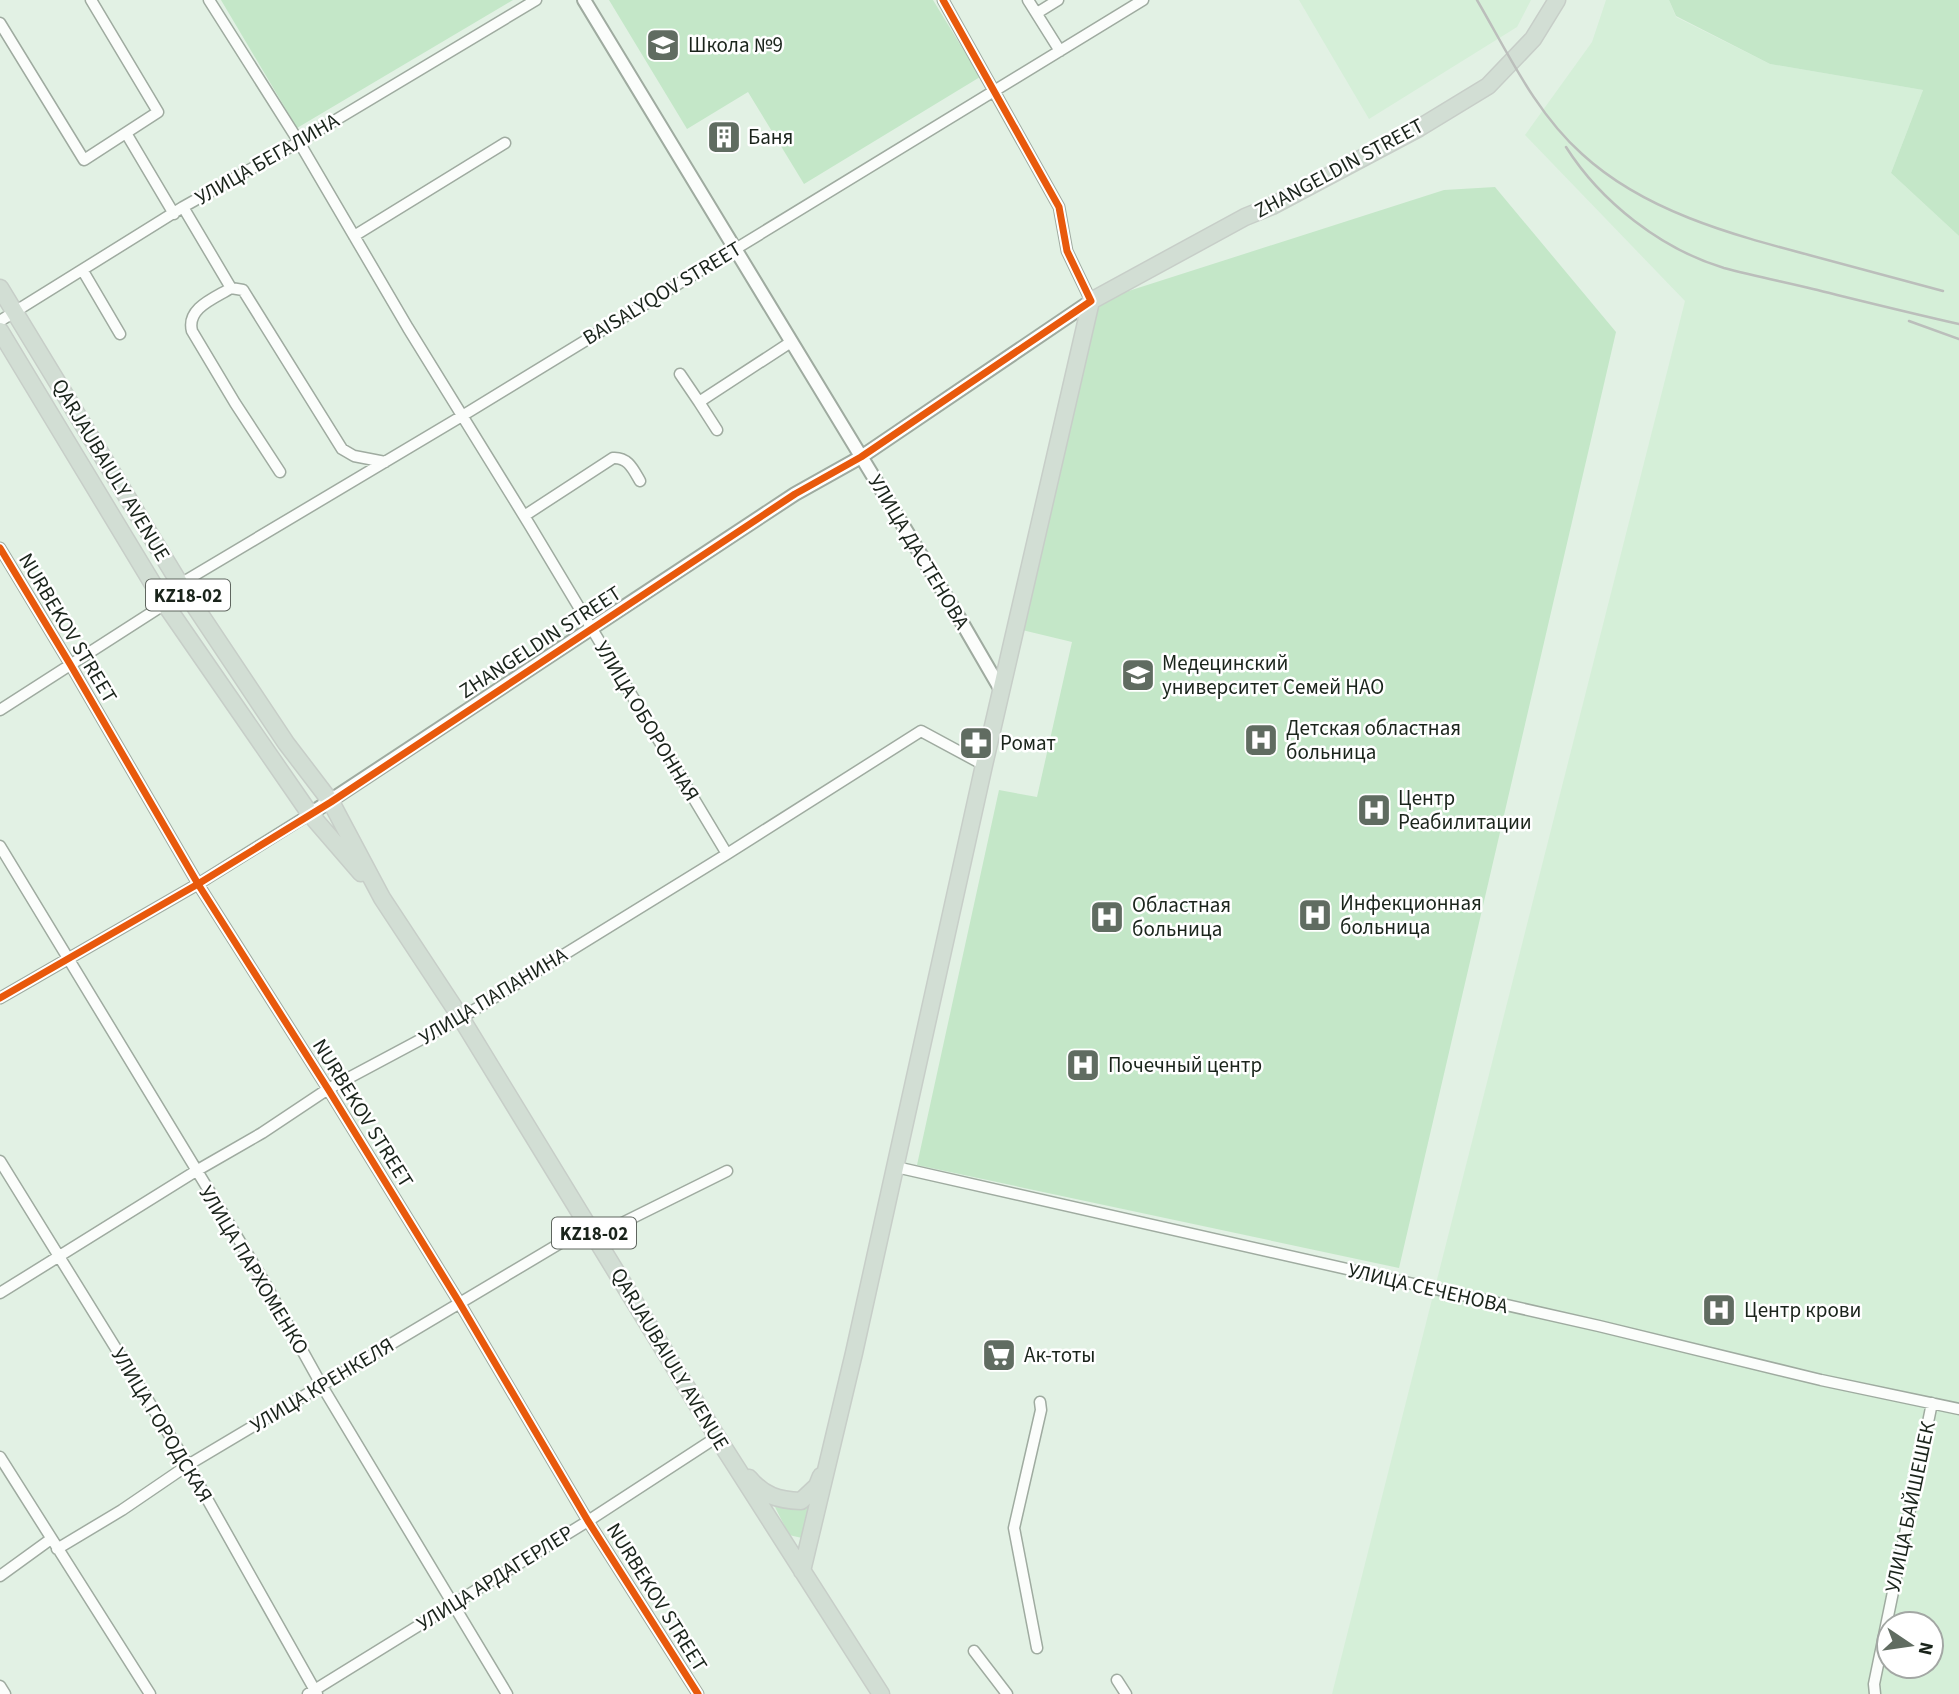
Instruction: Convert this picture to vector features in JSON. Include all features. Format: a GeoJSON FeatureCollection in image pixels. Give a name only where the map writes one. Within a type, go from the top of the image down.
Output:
{"type":"FeatureCollection","features":[{"type":"Feature","properties":{"kind":"highway","name":"ZHANGELDIN STREET"},"geometry":{"type":"LineString","coordinates":[[1091,301],[1419,128],[1488,86],[1533,39],[1557,0]]}},
{"type":"Feature","properties":{"kind":"highway","name":"QARJAUBAIULY AVENUE"},"geometry":{"type":"LineString","coordinates":[[0,288],[180,584],[286,743],[331,802],[382,898],[461,1018],[802,1571]]}},
{"type":"Feature","properties":{"kind":"highway"},"geometry":{"type":"LineString","coordinates":[[802,1571],[897,1167],[984,765],[1091,301]]}},
{"type":"Feature","properties":{"kind":"highway","name":"QARJAUBAIULY AVENUE"},"geometry":{"type":"LineString","coordinates":[[0,331],[165,604],[310,814],[382,898]]}},
{"type":"Feature","properties":{"kind":"highway"},"geometry":{"type":"LineString","coordinates":[[727,1453],[756,1486],[779,1500],[801,1501],[817,1486],[833,1447]]}},
{"type":"Feature","properties":{"kind":"highway"},"geometry":{"type":"LineString","coordinates":[[812,1531],[813,1578],[835,1624]]}},
{"type":"Feature","properties":{"kind":"highway","name":"KZ18-02"},"geometry":{"type":"LineString","coordinates":[[802,1571],[881,1694]]}},
{"type":"Feature","properties":{"kind":"street"},"geometry":{"type":"LineString","coordinates":[[0,23],[84,160],[158,112],[91,0]]}},
{"type":"Feature","properties":{"kind":"street","name":"УЛИЦА ОБОРОННАЯ"},"geometry":{"type":"LineString","coordinates":[[209,0],[299,142],[727,854]]}},
{"type":"Feature","properties":{"kind":"street","name":"УЛИЦА БЕГАЛИНА"},"geometry":{"type":"LineString","coordinates":[[0,321],[179,211],[536,0]]}},
{"type":"Feature","properties":{"kind":"street","name":"УЛИЦА ДАСТЕНОВА"},"geometry":{"type":"LineString","coordinates":[[584,0],[1001,690]]}},
{"type":"Feature","properties":{"kind":"street"},"geometry":{"type":"LineString","coordinates":[[943,0],[1059,207],[1067,251],[1091,301]]}},
{"type":"Feature","properties":{"kind":"street"},"geometry":{"type":"LineString","coordinates":[[1028,0],[1060,51]]}},
{"type":"Feature","properties":{"kind":"street"},"geometry":{"type":"LineString","coordinates":[[1037,13],[1058,0]]}},
{"type":"Feature","properties":{"kind":"street","name":"BAISALYQOV STREET"},"geometry":{"type":"LineString","coordinates":[[180,584],[462,416],[1143,0]]}},
{"type":"Feature","properties":{"kind":"street"},"geometry":{"type":"LineString","coordinates":[[126,133],[231,288]]}},
{"type":"Feature","properties":{"kind":"street"},"geometry":{"type":"LineString","coordinates":[[354,236],[505,144]]}},
{"type":"Feature","properties":{"kind":"street"},"geometry":{"type":"LineString","coordinates":[[83,271],[120,334]]}},
{"type":"Feature","properties":{"kind":"street"},"geometry":{"type":"LineString","coordinates":[[280,472],[192,331],[190,322],[195,311],[231,288],[243,290],[342,449],[354,456],[385,462]]}},
{"type":"Feature","properties":{"kind":"street","name":"ZHANGELDIN STREET"},"geometry":{"type":"LineString","coordinates":[[0,998],[198,884],[331,802],[796,495],[861,457],[1091,301]]}},
{"type":"Feature","properties":{"kind":"street"},"geometry":{"type":"LineString","coordinates":[[699,402],[791,342]]}},
{"type":"Feature","properties":{"kind":"street"},"geometry":{"type":"LineString","coordinates":[[680,374],[717,430]]}},
{"type":"Feature","properties":{"kind":"street"},"geometry":{"type":"LineString","coordinates":[[524,516],[613,458],[629,463],[640,481]]}},
{"type":"Feature","properties":{"kind":"street","name":"NURBEKOV STREET"},"geometry":{"type":"LineString","coordinates":[[0,548],[71,664],[198,884],[328,1089],[588,1521],[698,1694]]}},
{"type":"Feature","properties":{"kind":"street"},"geometry":{"type":"LineString","coordinates":[[0,710],[165,604]]}},
{"type":"Feature","properties":{"kind":"street","name":"УЛИЦА ПАПАНИНА"},"geometry":{"type":"LineString","coordinates":[[0,1293],[262,1133],[328,1089],[461,1018],[921,731],[984,765]]}},
{"type":"Feature","properties":{"kind":"street","name":"УЛИЦА ПАРХОМЕНКО"},"geometry":{"type":"LineString","coordinates":[[0,846],[262,1278],[322,1387],[507,1694]]}},
{"type":"Feature","properties":{"kind":"street","name":"УЛИЦА ГОРОДСКАЯ"},"geometry":{"type":"LineString","coordinates":[[0,1161],[188,1465],[313,1693]]}},
{"type":"Feature","properties":{"kind":"street","name":"УЛИЦА СЕЧЕНОВА"},"geometry":{"type":"LineString","coordinates":[[897,1167],[1599,1326],[1821,1380],[1959,1409]]}},
{"type":"Feature","properties":{"kind":"street","name":"УЛИЦА КРЕНКЕЛЯ"},"geometry":{"type":"LineString","coordinates":[[57,1549],[122,1510],[188,1465],[322,1387],[458,1302],[592,1231],[727,1171]]}},
{"type":"Feature","properties":{"kind":"street"},"geometry":{"type":"LineString","coordinates":[[1037,1648],[1014,1528],[1041,1410],[1040,1402]]}},
{"type":"Feature","properties":{"kind":"street","name":"УЛИЦА БАЙШЕШЕК"},"geometry":{"type":"LineString","coordinates":[[1875,1694],[1874,1684],[1932,1403]]}},
{"type":"Feature","properties":{"kind":"street","name":"УЛИЦА АРДАГЕРЛЕР"},"geometry":{"type":"LineString","coordinates":[[313,1693],[717,1437]]}},
{"type":"Feature","properties":{"kind":"street"},"geometry":{"type":"LineString","coordinates":[[0,1457],[150,1694]]}},
{"type":"Feature","properties":{"kind":"street"},"geometry":{"type":"LineString","coordinates":[[0,1576],[51,1539]]}},
{"type":"Feature","properties":{"kind":"street"},"geometry":{"type":"LineString","coordinates":[[974,1651],[1007,1694]]}},
{"type":"Feature","properties":{"kind":"street"},"geometry":{"type":"LineString","coordinates":[[1117,1681],[1126,1694]]}},
{"type":"Feature","properties":{"kind":"street"},"geometry":{"type":"LineString","coordinates":[[0,1686],[5,1694]]}},
{"type":"Feature","properties":{"kind":"shaded area"},"geometry":{"type":"Polygon","coordinates":[[[221,0],[513,0],[297,128],[221,0]]]}},
{"type":"Feature","properties":{"kind":"shaded area"},"geometry":{"type":"Polygon","coordinates":[[[609,0],[933,0],[980,77],[804,184],[748,92],[687,129],[609,0]]]}},
{"type":"Feature","properties":{"kind":"shaded area"},"geometry":{"type":"Polygon","coordinates":[[[1299,0],[1531,0],[1517,27],[1369,119],[1299,0]]]}},
{"type":"Feature","properties":{"kind":"shaded area"},"geometry":{"type":"Polygon","coordinates":[[[1606,0],[1669,0],[1676,17],[1770,64],[1923,90],[1891,173],[1959,236],[1959,1694],[1332,1694],[1685,301],[1525,135],[1592,42],[1606,0]]]}},
{"type":"Feature","properties":{"kind":"shaded area"},"geometry":{"type":"Polygon","coordinates":[[[1669,0],[1959,0],[1959,236],[1891,173],[1923,90],[1770,64],[1676,16],[1669,0]]]}},
{"type":"Feature","properties":{"kind":"shaded area"},"geometry":{"type":"Polygon","coordinates":[[[1495,187],[1616,332],[1399,1268],[917,1165],[999,790],[1037,797],[1072,642],[1018,629],[1096,308],[1116,295],[1444,190],[1495,187]]]}},
{"type":"Feature","properties":{"kind":"shaded area"},"geometry":{"type":"Polygon","coordinates":[[[822,1494],[812,1531],[802,1538],[789,1535],[771,1499],[822,1494]]]}},
{"type":"Feature","properties":{"kind":"railway"},"geometry":{"type":"LineString","coordinates":[[1477,0],[1550,120],[1582,154],[1633,191],[1719,229],[1943,291]]}},
{"type":"Feature","properties":{"kind":"railway"},"geometry":{"type":"LineString","coordinates":[[1566,147],[1597,186],[1634,221],[1701,260],[1735,271],[1959,324]]}},
{"type":"Feature","properties":{"kind":"railway"},"geometry":{"type":"LineString","coordinates":[[1909,321],[1959,339]]}},
{"type":"Feature","properties":{"kind":"cycle path"},"geometry":{"type":"LineString","coordinates":[[0,998],[198,884],[331,802],[795,494],[861,457],[1091,301],[1067,251],[1059,207],[943,0]]}},
{"type":"Feature","properties":{"kind":"cycle path"},"geometry":{"type":"LineString","coordinates":[[0,548],[198,884],[328,1089],[459,1302],[588,1521],[698,1694]]}},
{"type":"Feature","properties":{"kind":"place","name":"Школа №9"},"geometry":{"type":"Point","coordinates":[663,45]}},
{"type":"Feature","properties":{"kind":"place","name":"Баня"},"geometry":{"type":"Point","coordinates":[724,137]}},
{"type":"Feature","properties":{"kind":"place","name":"Медецинский университет Семей НАО"},"geometry":{"type":"Point","coordinates":[1138,675]}},
{"type":"Feature","properties":{"kind":"place","name":"Детская областная больница"},"geometry":{"type":"Point","coordinates":[1261,740]}},
{"type":"Feature","properties":{"kind":"place","name":"Ромат"},"geometry":{"type":"Point","coordinates":[976,743]}},
{"type":"Feature","properties":{"kind":"place","name":"Центр Реабилитации"},"geometry":{"type":"Point","coordinates":[1374,810]}},
{"type":"Feature","properties":{"kind":"place","name":"Инфекционная больница"},"geometry":{"type":"Point","coordinates":[1315,915]}},
{"type":"Feature","properties":{"kind":"place","name":"Областная больница"},"geometry":{"type":"Point","coordinates":[1107,917]}},
{"type":"Feature","properties":{"kind":"place","name":"Почечный центр"},"geometry":{"type":"Point","coordinates":[1083,1065]}},
{"type":"Feature","properties":{"kind":"place","name":"Центр крови"},"geometry":{"type":"Point","coordinates":[1719,1310]}},
{"type":"Feature","properties":{"kind":"place","name":"Ак-тоты"},"geometry":{"type":"Point","coordinates":[999,1355]}}]}
